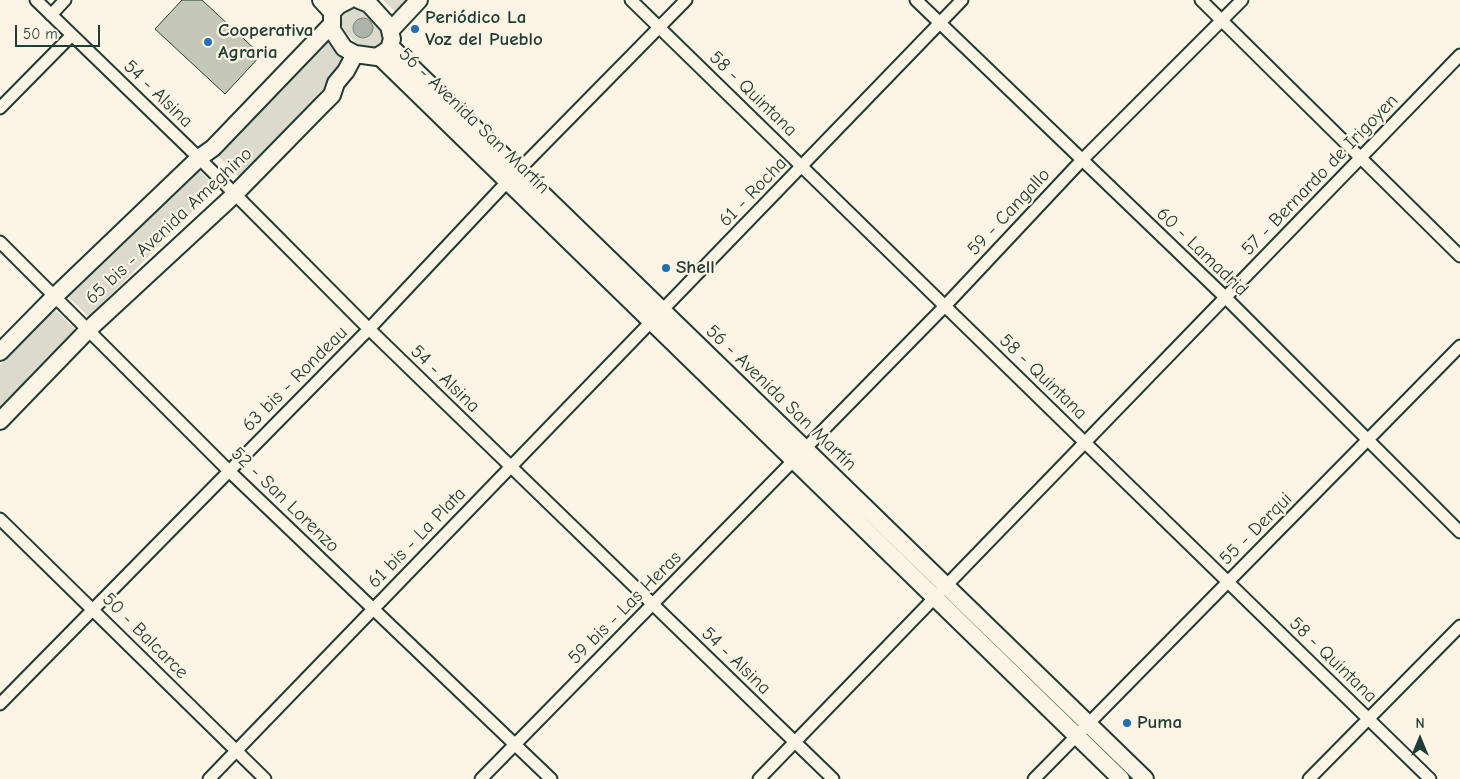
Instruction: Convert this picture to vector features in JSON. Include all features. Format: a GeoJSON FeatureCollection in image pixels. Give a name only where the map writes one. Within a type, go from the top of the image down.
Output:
{"type":"FeatureCollection","features":[{"type":"Feature","properties":{"kind":"main road"},"geometry":{"type":"LineString","coordinates":[[321,0],[332,18],[336,38],[344,48],[366,58],[387,44],[419,0]]}},
{"type":"Feature","properties":{"kind":"main road","name":"65 bis - Avenida Ameghino"},"geometry":{"type":"LineString","coordinates":[[0,352],[54,296],[199,158],[212,148],[332,18],[346,0]]}},
{"type":"Feature","properties":{"kind":"main road","name":"56 - Avenida San Martín"},"geometry":{"type":"LineString","coordinates":[[359,0],[369,4],[385,19],[387,44],[513,176],[798,455],[933,598],[1121,779]]}},
{"type":"Feature","properties":{"kind":"main road","name":"65 bis - Avenida Ameghino"},"geometry":{"type":"LineString","coordinates":[[0,420],[88,330],[234,195],[332,95],[336,83],[346,71],[355,54]]}},
{"type":"Feature","properties":{"kind":"main road","name":"56 - Avenida San Martín"},"geometry":{"type":"LineString","coordinates":[[798,455],[945,585],[1145,779]]}},
{"type":"Feature","properties":{"kind":"street","name":"54 - Alsina"},"geometry":{"type":"LineString","coordinates":[[36,0],[199,158],[369,329],[833,779]]}},
{"type":"Feature","properties":{"kind":"street"},"geometry":{"type":"LineString","coordinates":[[51,15],[65,0]]}},
{"type":"Feature","properties":{"kind":"street","name":"58 - Quintana"},"geometry":{"type":"LineString","coordinates":[[632,0],[1430,779]]}},
{"type":"Feature","properties":{"kind":"street","name":"63 bis - Rondeau"},"geometry":{"type":"LineString","coordinates":[[0,704],[369,329],[513,176],[686,0]]}},
{"type":"Feature","properties":{"kind":"street","name":"60 - Lamadrid"},"geometry":{"type":"LineString","coordinates":[[916,0],[1226,298],[1367,442],[1460,532]]}},
{"type":"Feature","properties":{"kind":"street","name":"61 - Rocha"},"geometry":{"type":"LineString","coordinates":[[658,316],[962,0]]}},
{"type":"Feature","properties":{"kind":"street"},"geometry":{"type":"LineString","coordinates":[[1201,0],[1361,156],[1460,256]]}},
{"type":"Feature","properties":{"kind":"street","name":"59 - Cangallo"},"geometry":{"type":"LineString","coordinates":[[798,455],[945,306],[1082,160],[1242,0]]}},
{"type":"Feature","properties":{"kind":"street"},"geometry":{"type":"LineString","coordinates":[[0,108],[72,34]]}},
{"type":"Feature","properties":{"kind":"street","name":"57 - Bernardo de Irigoyen"},"geometry":{"type":"LineString","coordinates":[[759,779],[1460,55]]}},
{"type":"Feature","properties":{"kind":"street","name":"52 - San Lorenzo"},"geometry":{"type":"LineString","coordinates":[[0,242],[229,471],[551,779]]}},
{"type":"Feature","properties":{"kind":"street","name":"61 bis - La Plata"},"geometry":{"type":"LineString","coordinates":[[209,779],[658,316]]}},
{"type":"Feature","properties":{"kind":"street","name":"55 - Derqui"},"geometry":{"type":"LineString","coordinates":[[1034,779],[1460,346]]}},
{"type":"Feature","properties":{"kind":"street","name":"59 bis - Las Heras"},"geometry":{"type":"LineString","coordinates":[[481,779],[653,606],[798,455]]}},
{"type":"Feature","properties":{"kind":"street","name":"50 - Balcarce"},"geometry":{"type":"LineString","coordinates":[[0,520],[265,779]]}},
{"type":"Feature","properties":{"kind":"street"},"geometry":{"type":"LineString","coordinates":[[1309,779],[1460,626]]}},
{"type":"Feature","properties":{"kind":"shaded area"},"geometry":{"type":"Polygon","coordinates":[[[383,0],[413,0],[399,15],[383,0]]]}},
{"type":"Feature","properties":{"kind":"shaded area"},"geometry":{"type":"Polygon","coordinates":[[[355,5],[363,7],[378,19],[386,39],[381,48],[364,47],[356,43],[341,24],[344,9],[355,5]]]}},
{"type":"Feature","properties":{"kind":"shaded area"},"geometry":{"type":"Polygon","coordinates":[[[363,18],[370,21],[373,28],[370,35],[363,38],[356,35],[353,28],[356,21],[363,18]]]}},
{"type":"Feature","properties":{"kind":"shaded area"},"geometry":{"type":"Polygon","coordinates":[[[328,39],[350,53],[339,66],[326,95],[242,180],[217,155],[328,39]]]}},
{"type":"Feature","properties":{"kind":"shaded area"},"geometry":{"type":"Polygon","coordinates":[[[193,165],[216,187],[89,317],[66,295],[193,165]]]}},
{"type":"Feature","properties":{"kind":"shaded area"},"geometry":{"type":"Polygon","coordinates":[[[54,309],[77,331],[0,410],[0,365],[54,309]]]}},
{"type":"Feature","properties":{"kind":"building","name":"Cooperativa Agraria"},"geometry":{"type":"Polygon","coordinates":[[[182,0],[202,0],[261,55],[225,94],[155,29],[182,0]]]}},
{"type":"Feature","properties":{"kind":"place","name":"Periódico La Voz del Pueblo"},"geometry":{"type":"Point","coordinates":[415,29]}},
{"type":"Feature","properties":{"kind":"place","name":"Cooperativa Agraria"},"geometry":{"type":"Point","coordinates":[208,42]}},
{"type":"Feature","properties":{"kind":"place","name":"Shell"},"geometry":{"type":"Point","coordinates":[666,268]}},
{"type":"Feature","properties":{"kind":"place","name":"Puma"},"geometry":{"type":"Point","coordinates":[1127,723]}}]}
